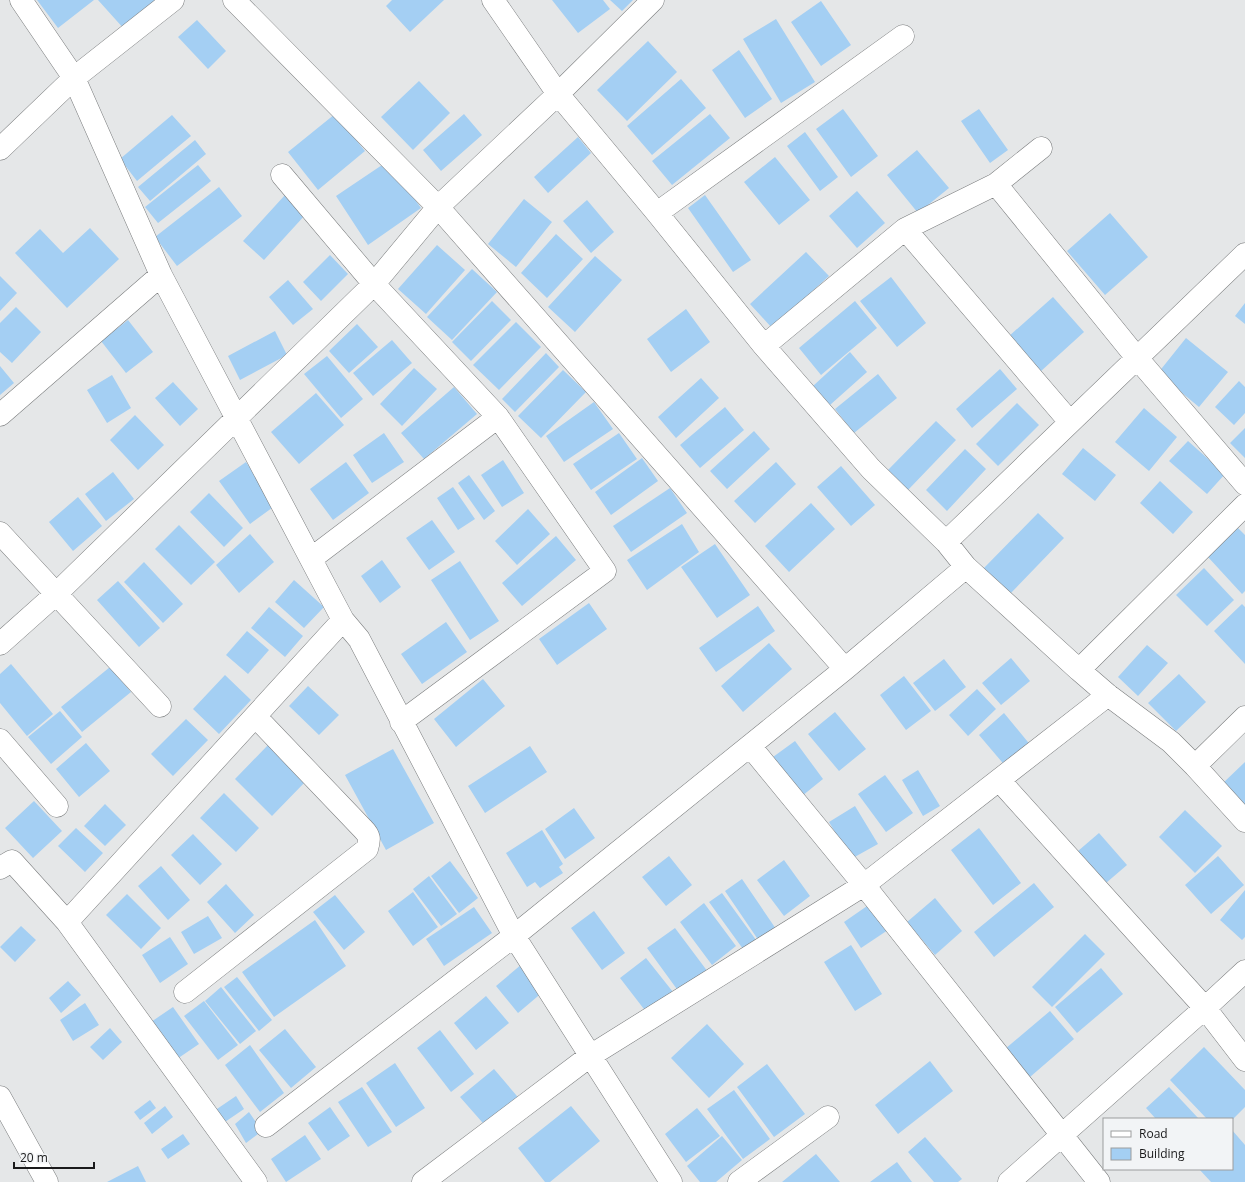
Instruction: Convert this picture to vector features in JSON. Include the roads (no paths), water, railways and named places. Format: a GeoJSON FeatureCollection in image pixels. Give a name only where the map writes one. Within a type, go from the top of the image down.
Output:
{"type":"FeatureCollection","features":[{"type":"Feature","properties":{"kind":"street"},"geometry":{"type":"LineString","coordinates":[[21,0],[74,78],[161,274],[312,558],[343,620],[359,639],[514,936],[672,1182]]}},
{"type":"Feature","properties":{"kind":"street"},"geometry":{"type":"LineString","coordinates":[[0,149],[74,78],[173,0]]}},
{"type":"Feature","properties":{"kind":"street"},"geometry":{"type":"LineString","coordinates":[[234,0],[438,207],[845,669]]}},
{"type":"Feature","properties":{"kind":"street"},"geometry":{"type":"LineString","coordinates":[[493,0],[558,94],[657,213],[764,346],[871,469],[946,542],[966,567],[1079,670],[1108,695],[1171,742],[1245,821]]}},
{"type":"Feature","properties":{"kind":"street"},"geometry":{"type":"LineString","coordinates":[[0,644],[56,594],[374,284],[438,207],[558,94],[653,0]]}},
{"type":"Feature","properties":{"kind":"street"},"geometry":{"type":"LineString","coordinates":[[657,213],[903,36]]}},
{"type":"Feature","properties":{"kind":"street"},"geometry":{"type":"LineString","coordinates":[[764,346],[905,229],[996,184],[1041,148]]}},
{"type":"Feature","properties":{"kind":"street"},"geometry":{"type":"LineString","coordinates":[[282,175],[374,284],[498,417],[604,571],[401,722]]}},
{"type":"Feature","properties":{"kind":"street"},"geometry":{"type":"LineString","coordinates":[[996,184],[1137,358],[1245,484]]}},
{"type":"Feature","properties":{"kind":"street"},"geometry":{"type":"LineString","coordinates":[[905,229],[1070,422]]}},
{"type":"Feature","properties":{"kind":"street"},"geometry":{"type":"LineString","coordinates":[[946,542],[1245,254]]}},
{"type":"Feature","properties":{"kind":"street"},"geometry":{"type":"LineString","coordinates":[[0,415],[161,274]]}},
{"type":"Feature","properties":{"kind":"street"},"geometry":{"type":"LineString","coordinates":[[312,558],[498,417]]}},
{"type":"Feature","properties":{"kind":"street"},"geometry":{"type":"LineString","coordinates":[[1079,670],[1245,505]]}},
{"type":"Feature","properties":{"kind":"street"},"geometry":{"type":"LineString","coordinates":[[0,533],[160,706]]}},
{"type":"Feature","properties":{"kind":"street"},"geometry":{"type":"LineString","coordinates":[[266,1126],[514,936],[845,669],[966,567]]}},
{"type":"Feature","properties":{"kind":"street"},"geometry":{"type":"LineString","coordinates":[[67,922],[256,717],[343,620]]}},
{"type":"Feature","properties":{"kind":"street"},"geometry":{"type":"LineString","coordinates":[[423,1182],[590,1056],[864,885],[1108,695]]}},
{"type":"Feature","properties":{"kind":"street"},"geometry":{"type":"LineString","coordinates":[[185,992],[367,849],[370,840],[369,835],[363,828],[256,717]]}},
{"type":"Feature","properties":{"kind":"street"},"geometry":{"type":"LineString","coordinates":[[1195,766],[1245,718]]}},
{"type":"Feature","properties":{"kind":"street"},"geometry":{"type":"LineString","coordinates":[[0,740],[57,806]]}},
{"type":"Feature","properties":{"kind":"street"},"geometry":{"type":"LineString","coordinates":[[750,746],[864,885],[1099,1182]]}},
{"type":"Feature","properties":{"kind":"street"},"geometry":{"type":"LineString","coordinates":[[999,780],[1205,1008],[1245,1060]]}},
{"type":"Feature","properties":{"kind":"street"},"geometry":{"type":"LineString","coordinates":[[0,868],[12,861],[67,922],[256,1182]]}},
{"type":"Feature","properties":{"kind":"street"},"geometry":{"type":"LineString","coordinates":[[1009,1182],[1205,1008],[1245,970]]}},
{"type":"Feature","properties":{"kind":"street"},"geometry":{"type":"LineString","coordinates":[[2,1104],[47,1182]]}},
{"type":"Feature","properties":{"kind":"street"},"geometry":{"type":"LineString","coordinates":[[739,1182],[828,1117]]}}]}
